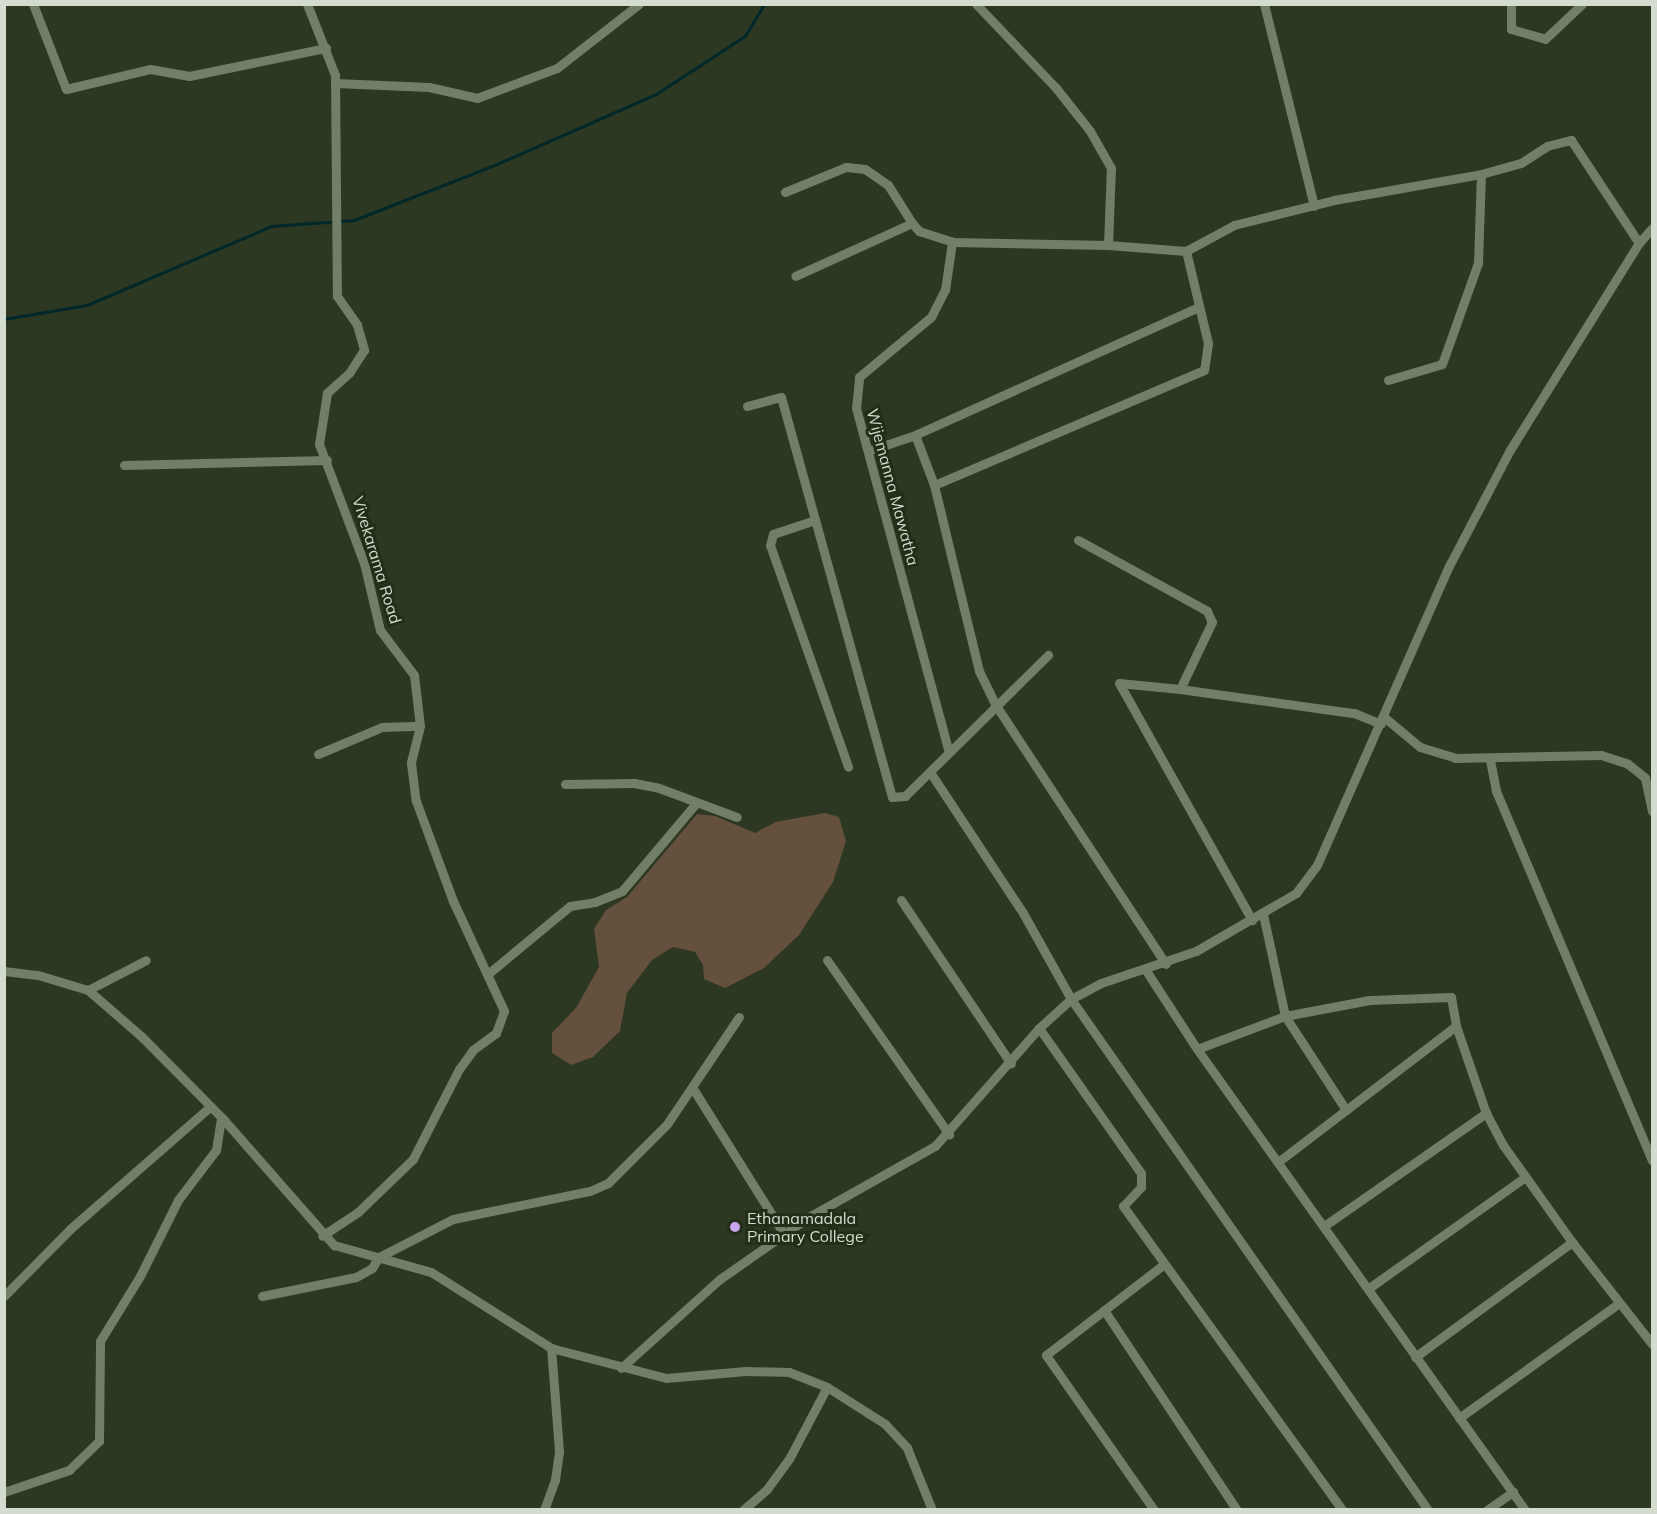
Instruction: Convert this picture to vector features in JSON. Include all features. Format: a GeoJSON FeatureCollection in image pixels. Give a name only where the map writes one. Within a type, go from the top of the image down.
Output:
{"type":"FeatureCollection","features":[{"type":"Feature","properties":{"kind":"street"},"geometry":{"type":"LineString","coordinates":[[33,4],[66,89],[150,69],[189,76],[326,48]]}},
{"type":"Feature","properties":{"kind":"street","name":"Vivekarama Road"},"geometry":{"type":"LineString","coordinates":[[307,4],[326,48],[335,83],[334,246],[337,297],[357,325],[363,350],[349,373],[327,393],[319,444],[327,460],[364,563],[380,630],[414,675],[420,726],[411,763],[416,801],[453,901],[489,973],[504,1011],[496,1033],[473,1050],[459,1069],[413,1159],[358,1212],[322,1236]]}},
{"type":"Feature","properties":{"kind":"street"},"geometry":{"type":"LineString","coordinates":[[335,83],[429,87],[477,98],[557,68],[639,4]]}},
{"type":"Feature","properties":{"kind":"street"},"geometry":{"type":"LineString","coordinates":[[976,4],[1056,88],[1090,131],[1111,168],[1108,245]]}},
{"type":"Feature","properties":{"kind":"street"},"geometry":{"type":"LineString","coordinates":[[1264,4],[1314,206]]}},
{"type":"Feature","properties":{"kind":"street"},"geometry":{"type":"LineString","coordinates":[[1511,4],[1511,29],[1545,39],[1582,4]]}},
{"type":"Feature","properties":{"kind":"street"},"geometry":{"type":"LineString","coordinates":[[785,192],[846,166],[864,169],[888,185],[919,231],[952,242],[1108,245],[1186,251],[1234,225],[1314,206],[1481,174],[1521,163],[1547,146],[1571,140],[1639,243]]}},
{"type":"Feature","properties":{"kind":"street"},"geometry":{"type":"LineString","coordinates":[[1388,380],[1442,364],[1478,263],[1481,174]]}},
{"type":"Feature","properties":{"kind":"street"},"geometry":{"type":"LineString","coordinates":[[795,276],[912,223]]}},
{"type":"Feature","properties":{"kind":"street"},"geometry":{"type":"LineString","coordinates":[[621,1368],[720,1279],[784,1234],[949,1134],[1011,1064],[1039,1028],[1071,999],[1101,984],[1166,964],[1263,914],[1296,893],[1317,865],[1449,566],[1510,450],[1639,243],[1653,228]]}},
{"type":"Feature","properties":{"kind":"street","name":"Wijemanna Mawatha"},"geometry":{"type":"LineString","coordinates":[[948,749],[856,408],[859,377],[931,317],[945,290],[952,242]]}},
{"type":"Feature","properties":{"kind":"street"},"geometry":{"type":"LineString","coordinates":[[934,485],[1204,370],[1208,343],[1186,251]]}},
{"type":"Feature","properties":{"kind":"street"},"geometry":{"type":"LineString","coordinates":[[868,451],[915,435],[1199,307]]}},
{"type":"Feature","properties":{"kind":"street"},"geometry":{"type":"LineString","coordinates":[[747,406],[781,398],[892,797],[905,796],[930,772],[948,749],[1047,656]]}},
{"type":"Feature","properties":{"kind":"street"},"geometry":{"type":"LineString","coordinates":[[915,435],[934,485],[979,670],[995,704],[1166,964]]}},
{"type":"Feature","properties":{"kind":"street"},"geometry":{"type":"LineString","coordinates":[[124,465],[327,460]]}},
{"type":"Feature","properties":{"kind":"street"},"geometry":{"type":"LineString","coordinates":[[815,520],[772,534],[770,545],[848,767]]}},
{"type":"Feature","properties":{"kind":"street"},"geometry":{"type":"LineString","coordinates":[[1078,540],[1207,611],[1212,622],[1180,688]]}},
{"type":"Feature","properties":{"kind":"street"},"geometry":{"type":"LineString","coordinates":[[1252,920],[1119,683],[1180,688],[1354,713],[1382,720],[1420,747],[1455,758],[1490,760],[1601,755],[1628,764],[1649,775],[1653,811]]}},
{"type":"Feature","properties":{"kind":"street"},"geometry":{"type":"LineString","coordinates":[[318,754],[382,727],[420,726]]}},
{"type":"Feature","properties":{"kind":"street"},"geometry":{"type":"LineString","coordinates":[[1490,760],[1496,791],[1653,1160]]}},
{"type":"Feature","properties":{"kind":"street"},"geometry":{"type":"LineString","coordinates":[[930,772],[1023,913],[1071,999],[1428,1509]]}},
{"type":"Feature","properties":{"kind":"street"},"geometry":{"type":"LineString","coordinates":[[566,784],[634,783],[659,788],[736,816]]}},
{"type":"Feature","properties":{"kind":"street"},"geometry":{"type":"LineString","coordinates":[[489,973],[570,906],[595,902],[622,891],[696,803]]}},
{"type":"Feature","properties":{"kind":"street"},"geometry":{"type":"LineString","coordinates":[[901,900],[1011,1064]]}},
{"type":"Feature","properties":{"kind":"street"},"geometry":{"type":"LineString","coordinates":[[1263,914],[1285,1016],[1346,1110]]}},
{"type":"Feature","properties":{"kind":"street"},"geometry":{"type":"LineString","coordinates":[[88,990],[146,960]]}},
{"type":"Feature","properties":{"kind":"street"},"geometry":{"type":"LineString","coordinates":[[827,960],[949,1134]]}},
{"type":"Feature","properties":{"kind":"street"},"geometry":{"type":"LineString","coordinates":[[1145,969],[1197,1049],[1369,1288],[1415,1358],[1525,1509]]}},
{"type":"Feature","properties":{"kind":"street"},"geometry":{"type":"LineString","coordinates":[[4,971],[38,975],[88,990],[142,1037],[221,1117],[322,1236],[334,1245],[431,1272],[550,1348],[666,1378],[747,1371],[789,1372],[827,1387],[885,1424],[907,1448],[932,1509]]}},
{"type":"Feature","properties":{"kind":"street"},"geometry":{"type":"LineString","coordinates":[[1197,1049],[1285,1016],[1371,1000],[1450,997],[1456,1026],[1486,1113],[1525,1177],[1572,1242],[1653,1344]]}},
{"type":"Feature","properties":{"kind":"street"},"geometry":{"type":"LineString","coordinates":[[262,1296],[356,1277],[372,1268],[379,1257],[453,1219],[590,1191],[608,1183],[667,1124],[739,1017]]}},
{"type":"Feature","properties":{"kind":"street"},"geometry":{"type":"LineString","coordinates":[[1278,1162],[1456,1026]]}},
{"type":"Feature","properties":{"kind":"street"},"geometry":{"type":"LineString","coordinates":[[1039,1028],[1141,1173],[1142,1187],[1123,1206],[1342,1509]]}},
{"type":"Feature","properties":{"kind":"street"},"geometry":{"type":"LineString","coordinates":[[692,1087],[784,1234]]}},
{"type":"Feature","properties":{"kind":"street"},"geometry":{"type":"LineString","coordinates":[[4,1296],[70,1229],[210,1107]]}},
{"type":"Feature","properties":{"kind":"street"},"geometry":{"type":"LineString","coordinates":[[1324,1226],[1486,1113]]}},
{"type":"Feature","properties":{"kind":"street"},"geometry":{"type":"LineString","coordinates":[[4,1492],[69,1470],[99,1441],[100,1341],[140,1276],[178,1200],[216,1150],[221,1117]]}},
{"type":"Feature","properties":{"kind":"street"},"geometry":{"type":"LineString","coordinates":[[1369,1288],[1525,1177]]}},
{"type":"Feature","properties":{"kind":"street"},"geometry":{"type":"LineString","coordinates":[[1415,1358],[1572,1242]]}},
{"type":"Feature","properties":{"kind":"street"},"geometry":{"type":"LineString","coordinates":[[1154,1509],[1046,1355],[1164,1264]]}},
{"type":"Feature","properties":{"kind":"street"},"geometry":{"type":"LineString","coordinates":[[1459,1418],[1619,1303]]}},
{"type":"Feature","properties":{"kind":"street"},"geometry":{"type":"LineString","coordinates":[[1104,1310],[1237,1509]]}},
{"type":"Feature","properties":{"kind":"street"},"geometry":{"type":"LineString","coordinates":[[544,1509],[555,1480],[559,1451],[550,1348]]}},
{"type":"Feature","properties":{"kind":"street"},"geometry":{"type":"LineString","coordinates":[[743,1509],[767,1489],[789,1459],[827,1387]]}},
{"type":"Feature","properties":{"kind":"street"},"geometry":{"type":"LineString","coordinates":[[1487,1509],[1512,1492]]}},
{"type":"Feature","properties":{"kind":"shaded area"},"geometry":{"type":"Polygon","coordinates":[[[825,813],[839,817],[846,841],[833,882],[799,935],[764,968],[725,988],[704,979],[703,965],[695,952],[673,947],[652,960],[627,993],[620,1031],[593,1057],[571,1065],[552,1053],[552,1033],[576,1008],[599,967],[594,929],[606,910],[627,897],[697,814],[715,816],[755,833],[776,822],[825,813]]]}},
{"type":"Feature","properties":{"kind":"waterway"},"geometry":{"type":"LineString","coordinates":[[4,319],[87,305],[271,226],[354,220],[497,164],[656,94],[745,36],[764,4]]}},
{"type":"Feature","properties":{"kind":"place","name":"Ethanamadala Primary College"},"geometry":{"type":"Point","coordinates":[735,1227]}}]}
